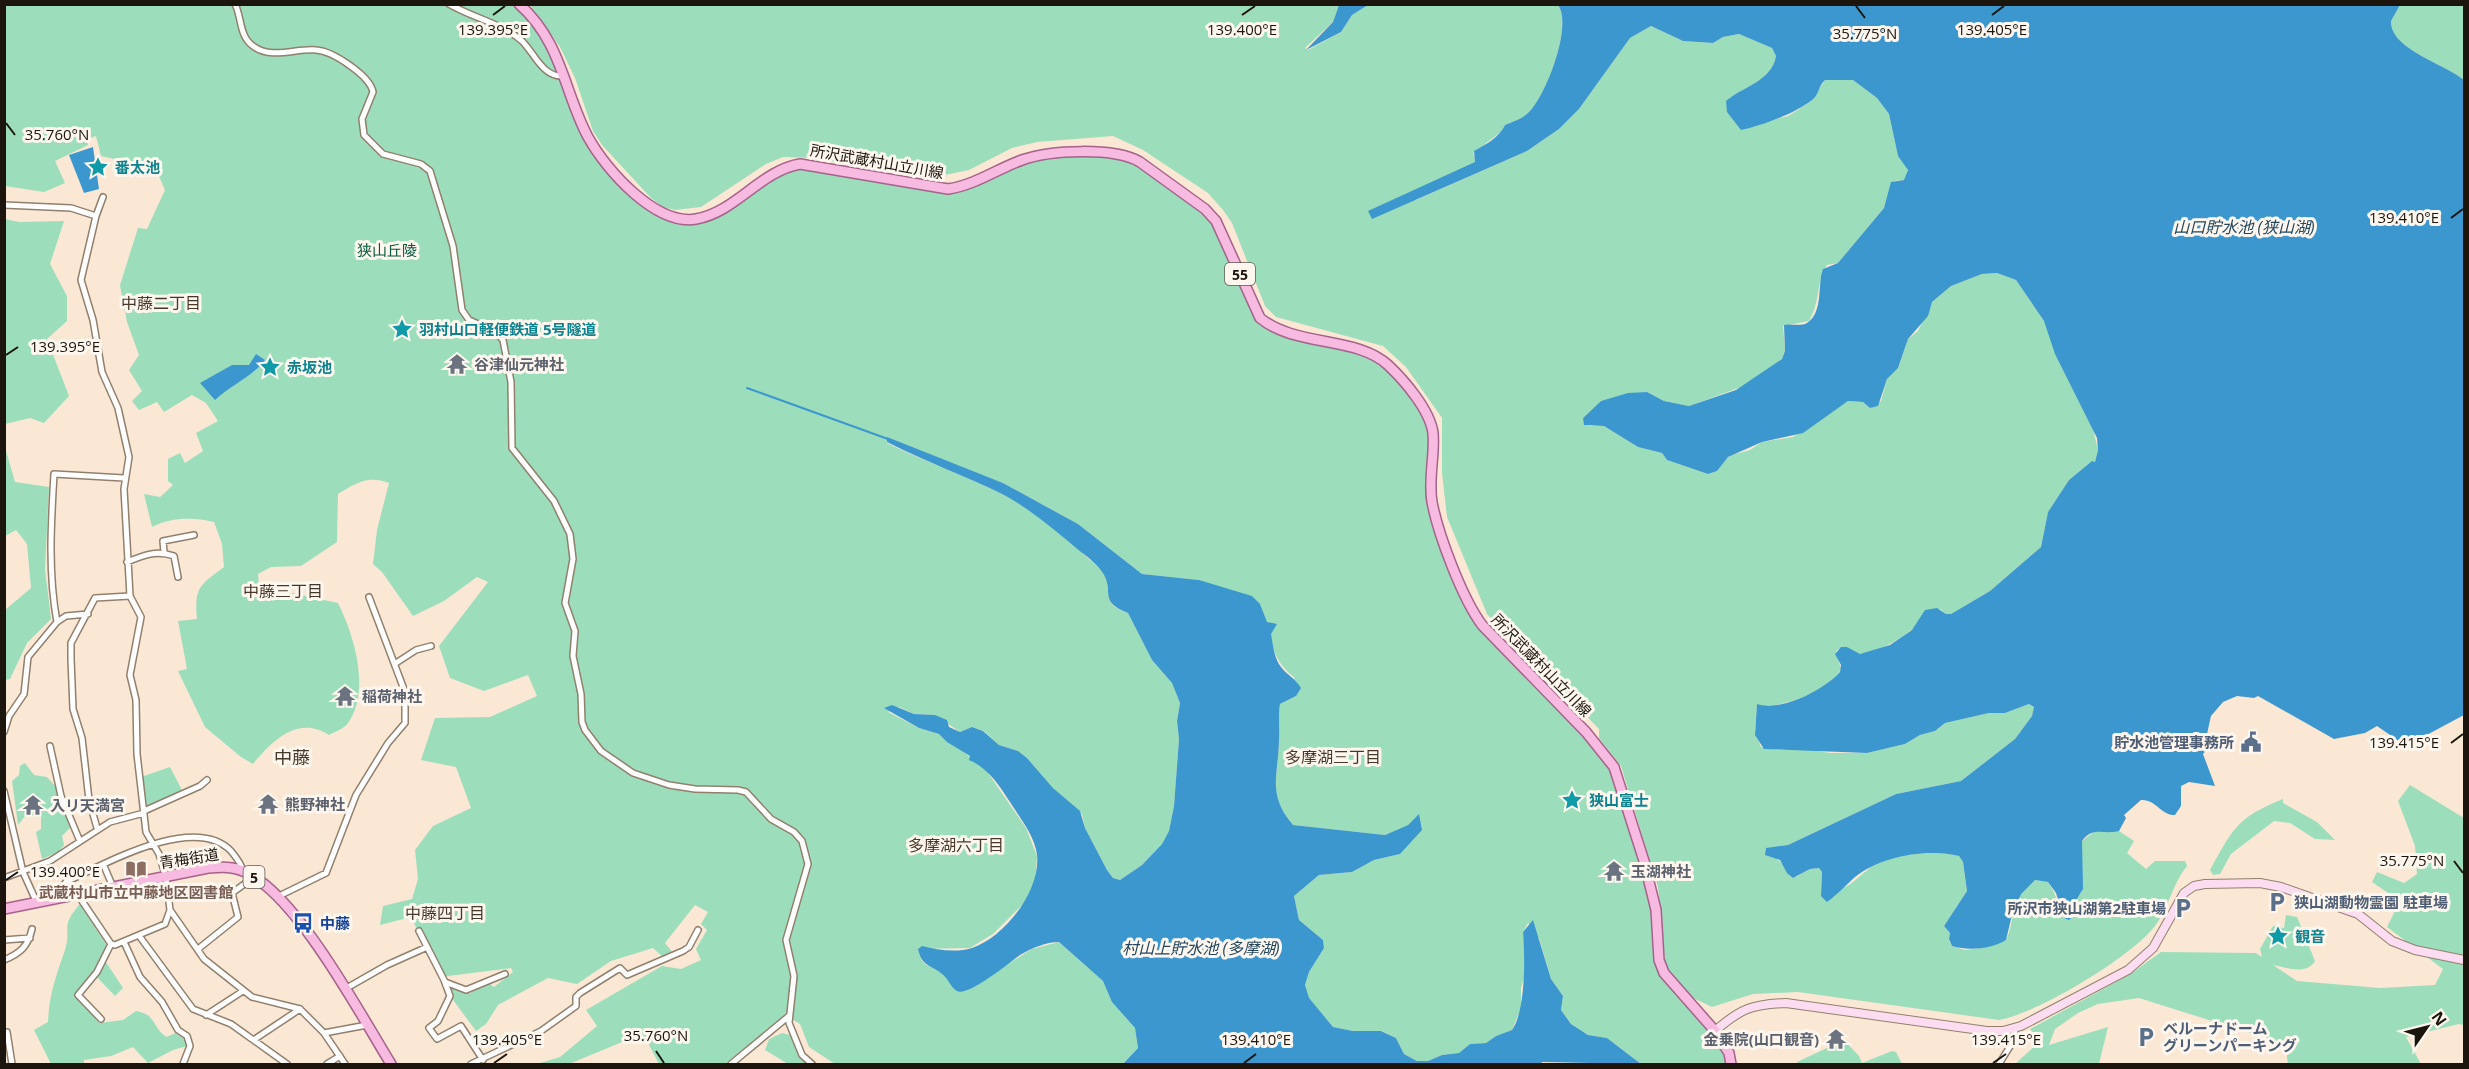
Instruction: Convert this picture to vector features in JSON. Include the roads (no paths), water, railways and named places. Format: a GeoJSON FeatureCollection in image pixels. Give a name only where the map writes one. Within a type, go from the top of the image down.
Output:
{"type":"FeatureCollection","features":[{"type":"Feature","properties":{"kind":"main road","name":"所沢武蔵村山立川線"},"geometry":{"type":"LineString","coordinates":[[519,4],[552,48],[566,76],[587,134],[603,160],[653,209],[678,219],[696,219],[717,211],[779,170],[800,164],[948,189],[966,185],[1030,158],[1101,151],[1129,156],[1205,209],[1221,229],[1260,318],[1288,333],[1376,356],[1400,377],[1422,408],[1433,434],[1430,485],[1435,515],[1472,610],[1482,625],[1586,732],[1614,767],[1644,861],[1656,910],[1662,966],[1715,1031],[1729,1053],[1731,1065]]}},
{"type":"Feature","properties":{"kind":"main road","name":"青梅街道"},"geometry":{"type":"LineString","coordinates":[[4,909],[218,867],[243,871],[254,877],[276,897],[315,942],[391,1065]]}},
{"type":"Feature","properties":{"kind":"street"},"geometry":{"type":"LineString","coordinates":[[235,4],[243,33],[253,46],[276,52],[321,51],[366,77],[373,92],[362,118],[364,135],[383,154],[422,164],[432,175],[455,257],[462,310],[469,320],[496,332],[503,340],[511,382],[513,450],[554,501],[568,528],[573,559],[565,603],[575,631],[573,656],[581,694],[582,722],[590,737],[606,755],[633,773],[695,789],[746,792],[771,819],[794,832],[802,842],[808,864],[786,940],[794,976],[789,1016],[790,1030],[806,1061],[812,1065]]}},
{"type":"Feature","properties":{"kind":"street"},"geometry":{"type":"LineString","coordinates":[[449,4],[507,30],[524,44],[548,72],[566,76]]}},
{"type":"Feature","properties":{"kind":"street"},"geometry":{"type":"LineString","coordinates":[[104,197],[96,216],[81,280],[93,320],[94,339],[105,380],[118,408],[129,457],[124,478],[128,527],[127,562],[130,596],[141,617],[130,675],[136,700],[137,754],[146,832],[154,843],[166,877],[170,910],[165,924],[140,937],[111,944]]}},
{"type":"Feature","properties":{"kind":"street"},"geometry":{"type":"LineString","coordinates":[[4,205],[71,208],[96,216]]}},
{"type":"Feature","properties":{"kind":"street"},"geometry":{"type":"LineString","coordinates":[[57,622],[52,594],[50,546],[54,474],[124,478]]}},
{"type":"Feature","properties":{"kind":"street"},"geometry":{"type":"LineString","coordinates":[[164,552],[163,540],[194,535]]}},
{"type":"Feature","properties":{"kind":"street"},"geometry":{"type":"LineString","coordinates":[[127,562],[152,552],[164,552],[174,556],[178,577]]}},
{"type":"Feature","properties":{"kind":"street"},"geometry":{"type":"LineString","coordinates":[[97,828],[89,800],[82,738],[73,709],[71,643],[95,598],[130,596]]}},
{"type":"Feature","properties":{"kind":"street"},"geometry":{"type":"LineString","coordinates":[[276,897],[326,873],[357,795],[388,742],[405,723],[405,692],[396,663],[378,624],[369,597]]}},
{"type":"Feature","properties":{"kind":"street"},"geometry":{"type":"LineString","coordinates":[[4,732],[7,717],[24,694],[28,657],[57,622],[69,614],[88,614]]}},
{"type":"Feature","properties":{"kind":"street"},"geometry":{"type":"LineString","coordinates":[[396,663],[416,650],[431,646]]}},
{"type":"Feature","properties":{"kind":"street"},"geometry":{"type":"LineString","coordinates":[[50,746],[61,796],[80,839]]}},
{"type":"Feature","properties":{"kind":"street"},"geometry":{"type":"LineString","coordinates":[[4,878],[50,861],[97,828],[144,812],[202,786],[207,780]]}},
{"type":"Feature","properties":{"kind":"street"},"geometry":{"type":"LineString","coordinates":[[4,790],[23,872],[37,903]]}},
{"type":"Feature","properties":{"kind":"street"},"geometry":{"type":"LineString","coordinates":[[62,898],[62,887],[66,882],[154,843],[189,838],[215,840],[231,852],[243,871]]}},
{"type":"Feature","properties":{"kind":"street"},"geometry":{"type":"LineString","coordinates":[[104,866],[113,887]]}},
{"type":"Feature","properties":{"kind":"street"},"geometry":{"type":"LineString","coordinates":[[198,949],[238,917],[232,893],[254,877]]}},
{"type":"Feature","properties":{"kind":"street"},"geometry":{"type":"LineString","coordinates":[[1715,1031],[1739,1010],[1759,1005],[1786,1003],[1987,1031],[2015,1029],[2138,963],[2153,948],[2184,893],[2194,886],[2205,884],[2260,883],[2281,887],[2358,915],[2392,941],[2409,948],[2464,960]]}},
{"type":"Feature","properties":{"kind":"street"},"geometry":{"type":"LineString","coordinates":[[78,895],[111,944]]}},
{"type":"Feature","properties":{"kind":"street"},"geometry":{"type":"LineString","coordinates":[[170,910],[204,959],[252,997],[300,1009],[324,1033],[345,1065]]}},
{"type":"Feature","properties":{"kind":"street"},"geometry":{"type":"LineString","coordinates":[[4,960],[18,953],[29,943],[32,929]]}},
{"type":"Feature","properties":{"kind":"street"},"geometry":{"type":"LineString","coordinates":[[471,1065],[541,1031],[576,1006],[576,997],[580,993],[620,968],[627,975],[683,951],[689,947],[698,930]]}},
{"type":"Feature","properties":{"kind":"street"},"geometry":{"type":"LineString","coordinates":[[419,932],[450,996],[438,1021],[429,1028],[437,1038],[461,1026],[483,1060]]}},
{"type":"Feature","properties":{"kind":"street"},"geometry":{"type":"LineString","coordinates":[[140,937],[193,1009],[231,1024],[287,1065]]}},
{"type":"Feature","properties":{"kind":"street"},"geometry":{"type":"LineString","coordinates":[[4,940],[30,938]]}},
{"type":"Feature","properties":{"kind":"street"},"geometry":{"type":"LineString","coordinates":[[124,942],[140,977],[162,1002],[178,1030],[187,1036],[190,1046],[183,1065]]}},
{"type":"Feature","properties":{"kind":"street"},"geometry":{"type":"LineString","coordinates":[[101,1019],[78,995],[97,972],[111,944]]}},
{"type":"Feature","properties":{"kind":"street"},"geometry":{"type":"LineString","coordinates":[[345,989],[387,964],[425,948]]}},
{"type":"Feature","properties":{"kind":"street"},"geometry":{"type":"LineString","coordinates":[[444,981],[466,990],[505,974]]}},
{"type":"Feature","properties":{"kind":"street"},"geometry":{"type":"LineString","coordinates":[[207,1015],[243,991]]}},
{"type":"Feature","properties":{"kind":"street"},"geometry":{"type":"LineString","coordinates":[[255,1040],[300,1009]]}},
{"type":"Feature","properties":{"kind":"street"},"geometry":{"type":"LineString","coordinates":[[731,1065],[789,1016]]}},
{"type":"Feature","properties":{"kind":"street"},"geometry":{"type":"LineString","coordinates":[[324,1033],[367,1025]]}},
{"type":"Feature","properties":{"kind":"street"},"geometry":{"type":"LineString","coordinates":[[1999,1065],[2014,1040],[2015,1029]]}},
{"type":"Feature","properties":{"kind":"street"},"geometry":{"type":"LineString","coordinates":[[7,1032],[12,1065]]}},
{"type":"Feature","properties":{"kind":"street"},"geometry":{"type":"LineString","coordinates":[[327,1065],[340,1056]]}},
{"type":"Feature","properties":{"kind":"water"},"geometry":{"type":"Polygon","coordinates":[[[1339,5],[1368,5],[1352,15],[1341,32],[1306,50],[1333,22],[1339,5]]]}},
{"type":"Feature","properties":{"kind":"water","name":"山口貯水池 (狭山湖)"},"geometry":{"type":"Polygon","coordinates":[[[1558,5],[2400,5],[2391,21],[2393,31],[2399,40],[2464,80],[2464,715],[2406,746],[2377,726],[2365,733],[2334,739],[2258,696],[2254,698],[2237,696],[2223,702],[2211,716],[2207,734],[2210,746],[2203,754],[2215,786],[2189,782],[2181,786],[2181,806],[2175,815],[2165,813],[2151,802],[2141,800],[2124,815],[2126,818],[2119,831],[2095,832],[2086,836],[2082,841],[2083,889],[2074,904],[2074,916],[2069,920],[2064,918],[2056,893],[2048,882],[2035,880],[2021,894],[2012,915],[2006,940],[1987,947],[1952,946],[1949,939],[1950,933],[1944,926],[1967,891],[1963,862],[1959,856],[1933,853],[1891,859],[1855,877],[1827,902],[1821,896],[1822,872],[1819,868],[1810,869],[1793,878],[1787,873],[1780,860],[1765,855],[1766,848],[1788,845],[1896,794],[1961,781],[2015,739],[2032,716],[2034,707],[2029,704],[2005,713],[1989,713],[1945,723],[1935,731],[1920,735],[1905,744],[1867,753],[1764,749],[1755,735],[1757,704],[1767,706],[1790,702],[1824,686],[1840,672],[1841,665],[1835,654],[1841,647],[1847,647],[1860,654],[1890,645],[1912,630],[1925,610],[1937,608],[1946,614],[1951,614],[1990,591],[2041,547],[2048,512],[2069,480],[2092,461],[2095,462],[2098,450],[2097,438],[2055,354],[2044,321],[2016,280],[1997,273],[1982,274],[1951,286],[1932,302],[1928,316],[1908,339],[1898,368],[1887,379],[1878,406],[1870,408],[1863,402],[1848,401],[1803,433],[1762,442],[1728,457],[1717,471],[1708,474],[1667,460],[1662,453],[1638,447],[1604,426],[1584,425],[1583,418],[1601,401],[1628,393],[1647,392],[1664,401],[1689,406],[1736,390],[1782,359],[1785,351],[1784,325],[1804,324],[1812,318],[1818,305],[1823,269],[1838,263],[1884,208],[1891,182],[1904,180],[1908,170],[1898,156],[1889,114],[1877,98],[1853,80],[1825,80],[1814,98],[1797,110],[1741,130],[1727,112],[1726,101],[1756,83],[1769,72],[1776,56],[1772,48],[1739,34],[1723,37],[1713,43],[1683,41],[1651,26],[1630,38],[1579,109],[1559,129],[1527,151],[1372,219],[1368,211],[1475,162],[1474,151],[1496,137],[1505,125],[1529,112],[1543,91],[1556,60],[1562,28],[1562,15],[1558,5]]]}},
{"type":"Feature","properties":{"kind":"water","name":"番太池"},"geometry":{"type":"Polygon","coordinates":[[[93,147],[99,189],[84,193],[69,155],[93,147]]]}},
{"type":"Feature","properties":{"kind":"water","name":"赤坂池"},"geometry":{"type":"Polygon","coordinates":[[[256,354],[265,360],[215,400],[200,383],[232,365],[249,365],[256,354]]]}},
{"type":"Feature","properties":{"kind":"water","name":"村山上貯水池 (多摩湖)"},"geometry":{"type":"Polygon","coordinates":[[[887,437],[1003,483],[1078,524],[1142,574],[1199,580],[1252,596],[1260,604],[1267,622],[1277,624],[1271,634],[1277,660],[1283,670],[1301,688],[1296,696],[1280,704],[1276,785],[1280,804],[1285,814],[1293,825],[1385,835],[1408,825],[1419,814],[1422,830],[1400,854],[1374,860],[1352,872],[1319,875],[1294,896],[1299,920],[1323,940],[1324,948],[1309,972],[1305,985],[1309,998],[1333,1027],[1353,1031],[1381,1031],[1396,1038],[1404,1054],[1417,1061],[1428,1061],[1442,1055],[1459,1053],[1470,1044],[1486,1043],[1512,1030],[1517,1021],[1522,997],[1523,932],[1533,920],[1551,979],[1563,996],[1561,1010],[1571,1024],[1588,1035],[1607,1038],[1641,1064],[1543,1062],[1538,1064],[1123,1064],[1138,1048],[1135,1028],[1112,1002],[1103,981],[1059,942],[1044,944],[1025,952],[970,989],[955,990],[944,976],[924,962],[918,949],[922,946],[934,949],[966,950],[997,934],[1027,897],[1037,869],[1036,848],[1026,827],[1002,789],[987,772],[969,760],[970,756],[947,742],[939,734],[919,728],[884,708],[892,705],[914,714],[935,715],[947,720],[949,727],[960,732],[972,727],[983,731],[999,745],[1018,751],[1053,788],[1080,811],[1085,828],[1107,870],[1113,878],[1120,880],[1142,865],[1162,844],[1169,831],[1174,806],[1179,739],[1177,721],[1180,703],[1172,683],[1152,660],[1128,613],[1113,605],[1108,596],[1107,581],[1094,562],[1024,507],[990,488],[887,442],[887,437]]]}},
{"type":"Feature","properties":{"kind":"waterway"},"geometry":{"type":"LineString","coordinates":[[747,388],[888,439]]}},
{"type":"Feature","properties":{"kind":"place","name":"番太池"},"geometry":{"type":"Point","coordinates":[98,167]}},
{"type":"Feature","properties":{"kind":"place","name":"羽村山口軽便鉄道 5号隧道"},"geometry":{"type":"Point","coordinates":[402,329]}},
{"type":"Feature","properties":{"kind":"place","name":"谷津仙元神社"},"geometry":{"type":"Point","coordinates":[457,364]}},
{"type":"Feature","properties":{"kind":"place","name":"赤坂池"},"geometry":{"type":"Point","coordinates":[270,367]}},
{"type":"Feature","properties":{"kind":"place","name":"稲荷神社"},"geometry":{"type":"Point","coordinates":[345,696]}},
{"type":"Feature","properties":{"kind":"place","name":"貯水池管理事務所"},"geometry":{"type":"Point","coordinates":[2251,742]}},
{"type":"Feature","properties":{"kind":"place","name":"狭山富士"},"geometry":{"type":"Point","coordinates":[1572,800]}},
{"type":"Feature","properties":{"kind":"place","name":"熊野神社"},"geometry":{"type":"Point","coordinates":[268,804]}},
{"type":"Feature","properties":{"kind":"place","name":"入リ天満宮"},"geometry":{"type":"Point","coordinates":[33,805]}},
{"type":"Feature","properties":{"kind":"place","name":"武蔵村山市立中藤地区図書館"},"geometry":{"type":"Point","coordinates":[136,869]}},
{"type":"Feature","properties":{"kind":"place","name":"玉湖神社"},"geometry":{"type":"Point","coordinates":[1614,871]}},
{"type":"Feature","properties":{"kind":"place","name":"狭山湖動物霊園 駐車場"},"geometry":{"type":"Point","coordinates":[2277,902]}},
{"type":"Feature","properties":{"kind":"place","name":"所沢市狭山湖第2駐車場"},"geometry":{"type":"Point","coordinates":[2183,908]}},
{"type":"Feature","properties":{"kind":"place","name":"中藤"},"geometry":{"type":"Point","coordinates":[303,923]}},
{"type":"Feature","properties":{"kind":"place","name":"観音"},"geometry":{"type":"Point","coordinates":[2278,936]}},
{"type":"Feature","properties":{"kind":"place","name":"ベルーナドーム グリーンパーキング"},"geometry":{"type":"Point","coordinates":[2146,1037]}},
{"type":"Feature","properties":{"kind":"place","name":"金乗院(山口観音)"},"geometry":{"type":"Point","coordinates":[1836,1039]}},
{"type":"Feature","properties":{"kind":"district","name":"中藤二丁目"},"geometry":{"type":"Point","coordinates":[161,303]}},
{"type":"Feature","properties":{"kind":"district","name":"中藤三丁目"},"geometry":{"type":"Point","coordinates":[283,591]}},
{"type":"Feature","properties":{"kind":"district","name":"中藤"},"geometry":{"type":"Point","coordinates":[292,757]}},
{"type":"Feature","properties":{"kind":"district","name":"多摩湖三丁目"},"geometry":{"type":"Point","coordinates":[1333,757]}},
{"type":"Feature","properties":{"kind":"district","name":"多摩湖六丁目"},"geometry":{"type":"Point","coordinates":[956,845]}},
{"type":"Feature","properties":{"kind":"district","name":"中藤四丁目"},"geometry":{"type":"Point","coordinates":[445,913]}},
{"type":"Feature","properties":{"kind":"park label","name":"狭山丘陵"},"geometry":{"type":"Point","coordinates":[387,250]}}]}
